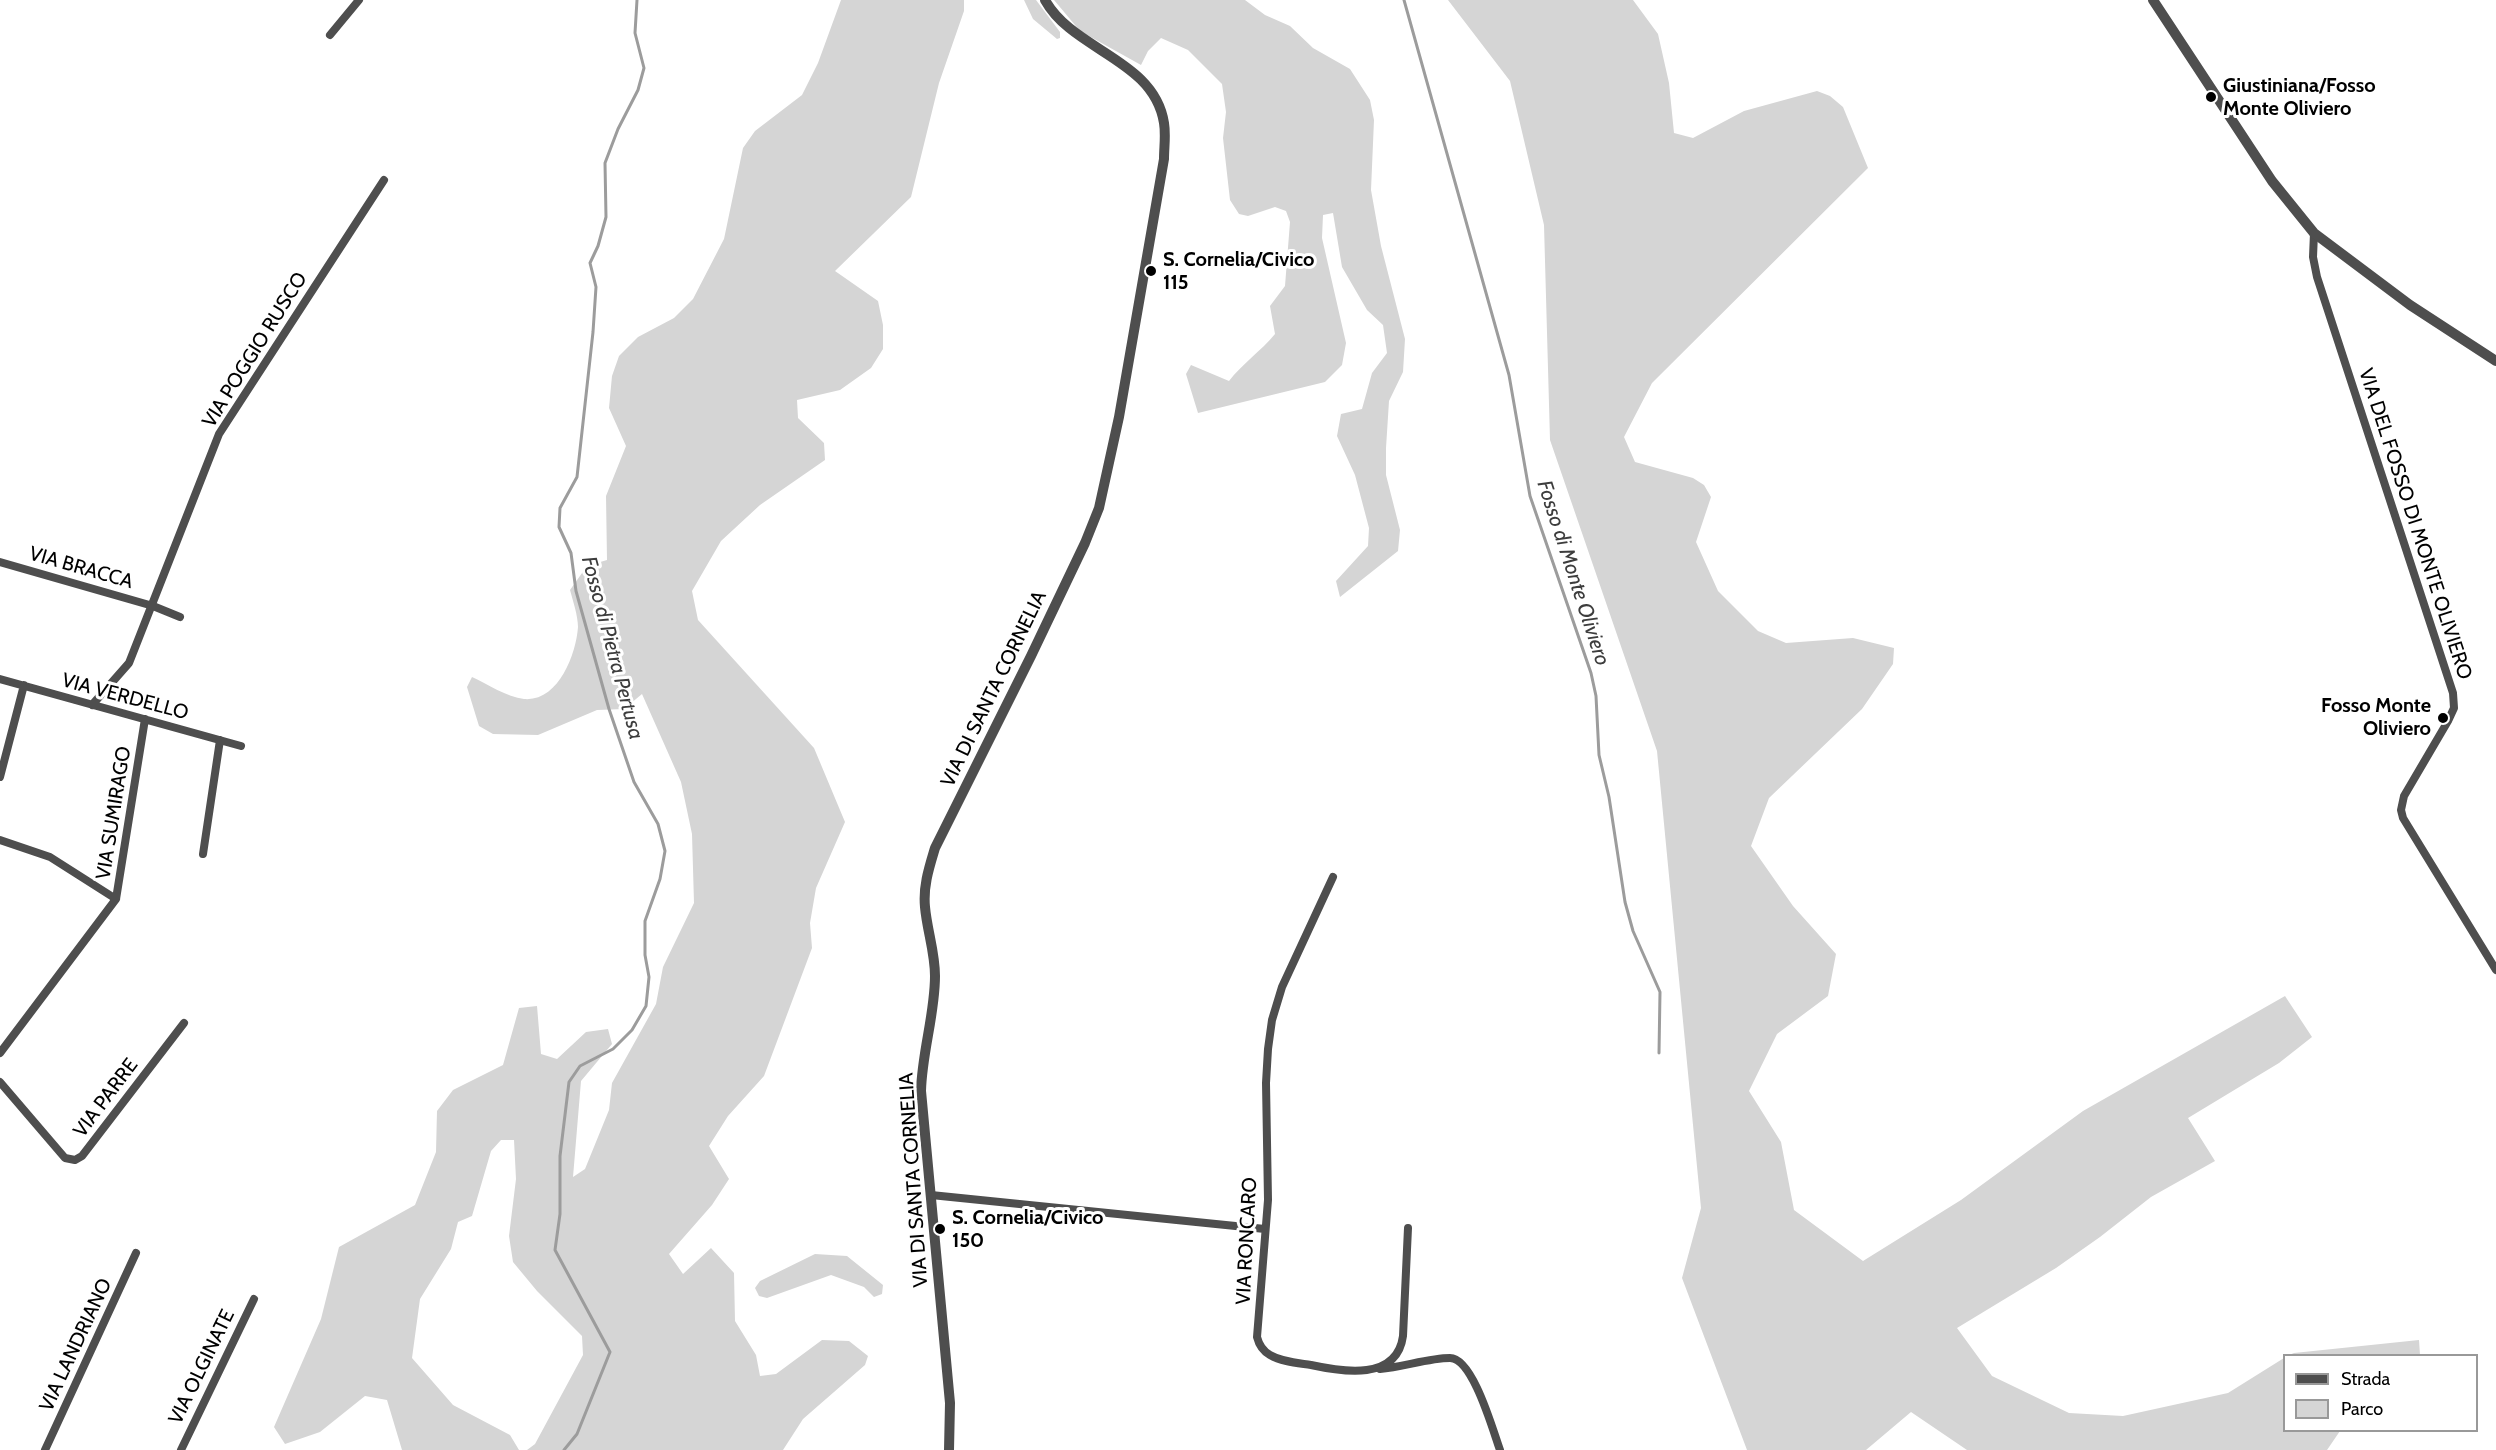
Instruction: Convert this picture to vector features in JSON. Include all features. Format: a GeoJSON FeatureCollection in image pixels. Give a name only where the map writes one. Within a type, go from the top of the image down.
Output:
{"type":"FeatureCollection","features":[{"type":"Feature","properties":{"kind":"street"},"geometry":{"type":"LineString","coordinates":[[330,35],[358,0]]}},
{"type":"Feature","properties":{"kind":"street","name":"VIA DI SANTA CORNELIA"},"geometry":{"type":"LineString","coordinates":[[949,1450],[950,1408],[921,1091],[935,976],[934,955],[925,908],[928,871],[936,848],[1031,656],[1085,543],[1099,508],[1119,417],[1164,159],[1165,123],[1153,95],[1140,79],[1121,63],[1064,26],[1045,0]]}},
{"type":"Feature","properties":{"kind":"street"},"geometry":{"type":"LineString","coordinates":[[2153,0],[2272,181],[2314,233],[2409,305],[2496,361]]}},
{"type":"Feature","properties":{"kind":"street","name":"VIA POGGIO RUSCO"},"geometry":{"type":"LineString","coordinates":[[92,705],[129,663],[219,434],[384,180]]}},
{"type":"Feature","properties":{"kind":"street","name":"VIA DEL FOSSO DI MONTE OLIVIERO"},"geometry":{"type":"LineString","coordinates":[[2314,233],[2313,257],[2316,277],[2453,693],[2454,708],[2448,721],[2404,796],[2403,818],[2496,970]]}},
{"type":"Feature","properties":{"kind":"street","name":"VIA BRACCA"},"geometry":{"type":"LineString","coordinates":[[0,562],[153,606],[180,617]]}},
{"type":"Feature","properties":{"kind":"street","name":"VIA VERDELLO"},"geometry":{"type":"LineString","coordinates":[[0,678],[241,746]]}},
{"type":"Feature","properties":{"kind":"street"},"geometry":{"type":"LineString","coordinates":[[0,777],[24,686]]}},
{"type":"Feature","properties":{"kind":"street","name":"VIA SUMIRAGO"},"geometry":{"type":"LineString","coordinates":[[0,1053],[116,899],[145,719]]}},
{"type":"Feature","properties":{"kind":"street"},"geometry":{"type":"LineString","coordinates":[[203,854],[220,740]]}},
{"type":"Feature","properties":{"kind":"street"},"geometry":{"type":"LineString","coordinates":[[0,840],[50,857],[116,899]]}},
{"type":"Feature","properties":{"kind":"street","name":"VIA RONCARO"},"geometry":{"type":"LineString","coordinates":[[1333,877],[1282,987],[1272,1020],[1266,1083],[1268,1200],[1257,1336],[1262,1347],[1272,1356],[1292,1362],[1343,1370],[1402,1367],[1447,1358],[1458,1360],[1474,1382],[1500,1450]]}},
{"type":"Feature","properties":{"kind":"street","name":"VIA PARRE"},"geometry":{"type":"LineString","coordinates":[[0,1082],[65,1158],[75,1160],[82,1156],[184,1023]]}},
{"type":"Feature","properties":{"kind":"street"},"geometry":{"type":"LineString","coordinates":[[932,1195],[1265,1229]]}},
{"type":"Feature","properties":{"kind":"street"},"geometry":{"type":"LineString","coordinates":[[1370,1370],[1391,1362],[1401,1347],[1408,1228]]}},
{"type":"Feature","properties":{"kind":"street","name":"VIA LANDRIANO"},"geometry":{"type":"LineString","coordinates":[[45,1450],[136,1253]]}},
{"type":"Feature","properties":{"kind":"street","name":"VIA OLGINATE"},"geometry":{"type":"LineString","coordinates":[[181,1450],[254,1299]]}},
{"type":"Feature","properties":{"kind":"green space"},"geometry":{"type":"Polygon","coordinates":[[[841,0],[964,0],[964,11],[939,83],[911,197],[835,271],[878,301],[883,325],[883,349],[871,368],[840,390],[797,400],[798,418],[824,443],[825,460],[760,505],[721,541],[692,591],[698,620],[814,748],[845,822],[816,888],[810,923],[812,948],[764,1076],[728,1116],[709,1146],[729,1179],[712,1205],[669,1254],[683,1274],[711,1248],[734,1273],[735,1321],[756,1355],[760,1376],[776,1374],[822,1340],[849,1341],[868,1356],[865,1365],[803,1419],[783,1450],[527,1450],[535,1444],[583,1355],[582,1336],[537,1291],[513,1262],[509,1236],[516,1179],[514,1140],[501,1140],[491,1151],[472,1216],[458,1222],[451,1249],[420,1299],[412,1358],[453,1405],[510,1435],[519,1450],[402,1450],[387,1400],[365,1396],[320,1432],[285,1444],[274,1427],[321,1319],[339,1247],[415,1205],[436,1152],[437,1111],[453,1090],[503,1065],[519,1008],[537,1006],[541,1054],[557,1059],[586,1032],[608,1029],[612,1044],[581,1081],[573,1177],[585,1169],[609,1110],[612,1083],[656,1004],[663,967],[694,903],[692,834],[681,782],[642,694],[624,709],[597,710],[538,735],[493,734],[479,726],[467,687],[472,677],[511,696],[524,699],[536,698],[556,685],[563,675],[574,650],[578,627],[570,590],[587,566],[607,560],[606,496],[626,446],[609,408],[612,376],[619,356],[638,337],[674,318],[693,299],[724,239],[743,148],[755,131],[802,95],[818,63],[841,0]]]}},
{"type":"Feature","properties":{"kind":"green space"},"geometry":{"type":"Polygon","coordinates":[[[1024,0],[1036,0],[1060,32],[1060,38],[1057,39],[1033,19],[1024,0]]]}},
{"type":"Feature","properties":{"kind":"green space"},"geometry":{"type":"Polygon","coordinates":[[[1054,0],[1245,0],[1265,15],[1290,26],[1313,48],[1350,69],[1370,100],[1374,120],[1371,190],[1381,246],[1405,339],[1403,372],[1389,401],[1386,448],[1386,475],[1400,530],[1398,551],[1340,597],[1336,581],[1368,546],[1369,528],[1355,475],[1337,436],[1341,414],[1362,409],[1372,373],[1387,353],[1383,325],[1367,310],[1342,267],[1333,213],[1323,215],[1322,238],[1346,343],[1342,365],[1325,382],[1198,413],[1186,374],[1191,365],[1229,381],[1275,334],[1270,306],[1285,286],[1290,222],[1286,211],[1275,207],[1248,216],[1239,214],[1230,200],[1223,138],[1226,112],[1222,84],[1188,50],[1161,38],[1148,51],[1141,65],[1080,31],[1054,0]]]}},
{"type":"Feature","properties":{"kind":"green space"},"geometry":{"type":"Polygon","coordinates":[[[1448,0],[1633,0],[1658,34],[1669,83],[1674,133],[1693,138],[1744,111],[1817,91],[1830,96],[1843,107],[1868,168],[1652,383],[1624,437],[1635,462],[1693,478],[1704,485],[1711,497],[1696,542],[1718,591],[1758,631],[1786,643],[1853,638],[1894,648],[1893,664],[1862,709],[1769,798],[1751,846],[1793,906],[1836,954],[1828,996],[1777,1034],[1749,1091],[1781,1142],[1794,1210],[1863,1261],[1961,1200],[2083,1111],[2285,996],[2312,1037],[2279,1063],[2188,1118],[2215,1161],[2151,1197],[2056,1268],[1957,1328],[1992,1376],[2069,1413],[2123,1416],[2228,1393],[2283,1359],[2283,1432],[2339,1432],[2327,1450],[1967,1450],[1911,1412],[1866,1450],[1747,1450],[1682,1278],[1701,1208],[1657,751],[1550,440],[1544,225],[1510,81],[1448,0]]]}},
{"type":"Feature","properties":{"kind":"green space"},"geometry":{"type":"Polygon","coordinates":[[[815,1254],[847,1256],[883,1285],[882,1294],[874,1297],[864,1287],[831,1275],[767,1298],[759,1296],[755,1288],[760,1281],[815,1254]]]}},
{"type":"Feature","properties":{"kind":"green space"},"geometry":{"type":"Polygon","coordinates":[[[2419,1340],[2420,1354],[2292,1354],[2419,1340]]]}},
{"type":"Feature","properties":{"kind":"waterway","name":"Fosso di Pietra Pertusa"},"geometry":{"type":"LineString","coordinates":[[564,1450],[577,1434],[610,1352],[555,1250],[560,1214],[560,1156],[569,1082],[580,1066],[613,1049],[632,1030],[646,1006],[649,977],[645,955],[645,921],[660,879],[665,851],[658,824],[634,782],[609,709],[576,591],[571,553],[559,527],[560,508],[577,477],[596,287],[590,263],[598,246],[606,217],[605,163],[618,129],[638,90],[644,68],[635,33],[637,0]]}},
{"type":"Feature","properties":{"kind":"waterway","name":"Fosso di Monte Oliviero"},"geometry":{"type":"LineString","coordinates":[[1404,0],[1509,375],[1530,496],[1591,673],[1596,696],[1599,755],[1609,797],[1625,902],[1633,931],[1660,992],[1659,1053]]}},
{"type":"Feature","properties":{"kind":"place","name":"Giustiniana/Fosso Monte Oliviero"},"geometry":{"type":"Point","coordinates":[2211,97]}},
{"type":"Feature","properties":{"kind":"place","name":"S. Cornelia/Civico 115"},"geometry":{"type":"Point","coordinates":[1151,271]}},
{"type":"Feature","properties":{"kind":"place","name":"Fosso Monte Oliviero"},"geometry":{"type":"Point","coordinates":[2443,718]}},
{"type":"Feature","properties":{"kind":"place","name":"S. Cornelia/Civico 150"},"geometry":{"type":"Point","coordinates":[940,1229]}}]}
